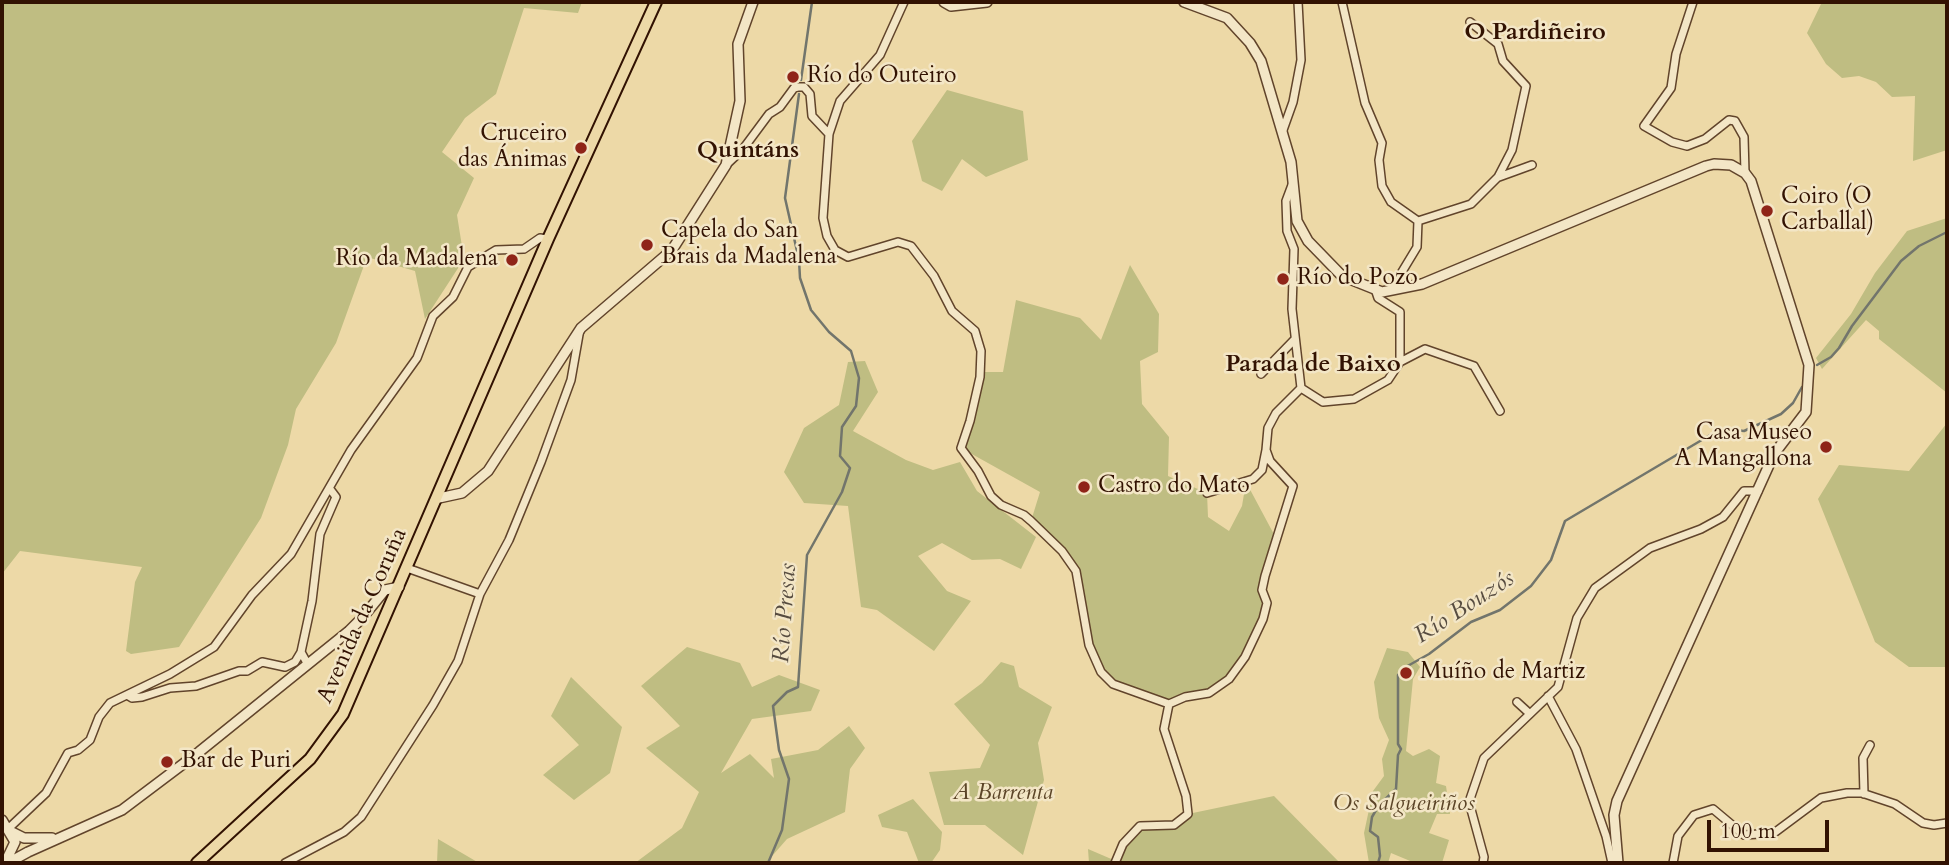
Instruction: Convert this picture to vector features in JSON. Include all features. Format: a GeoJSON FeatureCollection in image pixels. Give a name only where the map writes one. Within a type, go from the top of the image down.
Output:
{"type":"FeatureCollection","features":[{"type":"Feature","properties":{"kind":"main road","name":"Avenida da Coruña"},"geometry":{"type":"LineString","coordinates":[[197,863],[310,759],[343,714],[395,587],[407,568],[439,498],[548,239],[656,2]]}},
{"type":"Feature","properties":{"kind":"street"},"geometry":{"type":"LineString","coordinates":[[726,165],[740,102],[738,44],[753,2]]}},
{"type":"Feature","properties":{"kind":"street"},"geometry":{"type":"LineString","coordinates":[[904,2],[880,55],[840,102],[829,134],[823,218],[827,236],[835,250],[848,257],[898,242],[911,246],[934,276],[953,311],[975,331],[981,351],[980,377],[961,448],[978,471],[991,496],[1001,505],[1031,521],[1062,551],[1076,571],[1088,646],[1101,672],[1113,684],[1169,704],[1185,697],[1209,693],[1229,679],[1245,657],[1263,620],[1267,603],[1262,590],[1265,576],[1293,486],[1270,461],[1266,450]]}},
{"type":"Feature","properties":{"kind":"street"},"geometry":{"type":"LineString","coordinates":[[944,2],[951,6],[986,2]]}},
{"type":"Feature","properties":{"kind":"street"},"geometry":{"type":"LineString","coordinates":[[1184,2],[1227,18],[1250,43],[1261,61],[1291,162],[1297,221],[1308,241],[1342,276],[1382,292],[1422,284],[1706,166],[1723,163],[1731,165],[1745,173],[1751,181],[1809,365],[1806,412],[1774,454],[1617,801],[1614,815],[1618,863]]}},
{"type":"Feature","properties":{"kind":"street"},"geometry":{"type":"LineString","coordinates":[[1283,130],[1293,102],[1301,60],[1298,2]]}},
{"type":"Feature","properties":{"kind":"street"},"geometry":{"type":"LineString","coordinates":[[1342,2],[1365,103],[1382,143],[1379,160],[1382,186],[1391,202],[1418,221]]}},
{"type":"Feature","properties":{"kind":"street"},"geometry":{"type":"LineString","coordinates":[[1693,2],[1676,54],[1671,88],[1644,126],[1672,142],[1687,146],[1705,139],[1729,120],[1735,121],[1744,137],[1745,173]]}},
{"type":"Feature","properties":{"kind":"street"},"geometry":{"type":"LineString","coordinates":[[1418,221],[1471,204],[1498,177],[1512,150],[1526,86],[1503,61],[1499,44],[1471,22]]}},
{"type":"Feature","properties":{"kind":"street"},"geometry":{"type":"LineString","coordinates":[[439,498],[462,493],[488,471],[580,328],[673,250],[726,165],[743,149],[769,114],[776,111],[794,88],[804,87],[810,94],[812,116],[829,134]]}},
{"type":"Feature","properties":{"kind":"street"},"geometry":{"type":"LineString","coordinates":[[1498,177],[1532,165]]}},
{"type":"Feature","properties":{"kind":"street"},"geometry":{"type":"LineString","coordinates":[[1292,185],[1286,201],[1287,231],[1294,249],[1292,309],[1301,388]]}},
{"type":"Feature","properties":{"kind":"street"},"geometry":{"type":"LineString","coordinates":[[1391,290],[1417,247],[1418,221]]}},
{"type":"Feature","properties":{"kind":"street"},"geometry":{"type":"LineString","coordinates":[[9,830],[46,793],[68,753],[78,750],[90,740],[99,717],[110,703],[170,674],[214,647],[252,595],[291,554],[351,450],[417,358],[433,316],[453,298],[468,267],[496,250],[524,249],[540,238],[548,239]]}},
{"type":"Feature","properties":{"kind":"street"},"geometry":{"type":"LineString","coordinates":[[1375,289],[1378,298],[1400,312],[1400,362]]}},
{"type":"Feature","properties":{"kind":"street"},"geometry":{"type":"LineString","coordinates":[[285,863],[344,832],[361,817],[458,661],[480,594],[509,540],[541,462],[571,380],[580,343],[580,328]]}},
{"type":"Feature","properties":{"kind":"street"},"geometry":{"type":"LineString","coordinates":[[1261,374],[1295,339]]}},
{"type":"Feature","properties":{"kind":"street"},"geometry":{"type":"LineString","coordinates":[[1301,388],[1323,402],[1354,399],[1388,380],[1400,362],[1425,349],[1474,366],[1500,411]]}},
{"type":"Feature","properties":{"kind":"street"},"geometry":{"type":"LineString","coordinates":[[1207,494],[1253,479],[1262,470],[1268,428],[1276,413],[1301,388]]}},
{"type":"Feature","properties":{"kind":"street"},"geometry":{"type":"LineString","coordinates":[[127,695],[132,698],[170,688],[196,686],[239,671],[247,671],[262,662],[285,667],[295,662],[301,652],[312,601],[320,534],[336,497],[330,489]]}},
{"type":"Feature","properties":{"kind":"street"},"geometry":{"type":"LineString","coordinates":[[1483,863],[1484,857],[1469,802],[1484,758],[1558,687],[1577,618],[1595,588],[1650,548],[1701,529],[1723,517],[1744,491],[1758,491]]}},
{"type":"Feature","properties":{"kind":"street"},"geometry":{"type":"LineString","coordinates":[[407,568],[480,594]]}},
{"type":"Feature","properties":{"kind":"street"},"geometry":{"type":"LineString","coordinates":[[7,863],[122,810],[199,752],[349,631],[379,596],[395,587]]}},
{"type":"Feature","properties":{"kind":"street"},"geometry":{"type":"LineString","coordinates":[[372,606],[389,603]]}},
{"type":"Feature","properties":{"kind":"street"},"geometry":{"type":"LineString","coordinates":[[301,652],[307,663]]}},
{"type":"Feature","properties":{"kind":"street"},"geometry":{"type":"LineString","coordinates":[[1548,696],[1576,749],[1606,836],[1612,863]]}},
{"type":"Feature","properties":{"kind":"street"},"geometry":{"type":"LineString","coordinates":[[1517,702],[1529,713]]}},
{"type":"Feature","properties":{"kind":"street"},"geometry":{"type":"LineString","coordinates":[[1115,863],[1123,844],[1140,826],[1174,825],[1188,814],[1164,729],[1169,704]]}},
{"type":"Feature","properties":{"kind":"street"},"geometry":{"type":"LineString","coordinates":[[1864,794],[1863,758],[1870,745]]}},
{"type":"Feature","properties":{"kind":"street"},"geometry":{"type":"LineString","coordinates":[[1673,863],[1678,836],[1694,815],[1713,809],[1744,835],[1774,834],[1821,798],[1847,793],[1864,794],[1895,804],[1923,823],[1947,823]]}},
{"type":"Feature","properties":{"kind":"street"},"geometry":{"type":"LineString","coordinates":[[2,820],[9,830],[19,857]]}},
{"type":"Feature","properties":{"kind":"street"},"geometry":{"type":"LineString","coordinates":[[9,830],[30,841],[34,849]]}},
{"type":"Feature","properties":{"kind":"street"},"geometry":{"type":"LineString","coordinates":[[7,863],[15,844],[24,838],[61,837]]}},
{"type":"Feature","properties":{"kind":"green space"},"geometry":{"type":"Polygon","coordinates":[[[2,2],[582,2],[578,13],[524,8],[496,94],[465,118],[442,152],[474,178],[457,215],[464,259],[425,319],[415,271],[367,257],[336,343],[296,409],[288,445],[261,518],[179,647],[131,654],[126,651],[135,582],[142,567],[20,551],[2,574],[2,2]]]}},
{"type":"Feature","properties":{"kind":"green space"},"geometry":{"type":"Polygon","coordinates":[[[1822,2],[1947,2],[1947,150],[1913,161],[1915,96],[1892,97],[1876,82],[1859,76],[1842,78],[1826,64],[1807,33],[1822,2]]]}},
{"type":"Feature","properties":{"kind":"green space"},"geometry":{"type":"Polygon","coordinates":[[[947,90],[1023,111],[1028,160],[986,177],[962,159],[942,191],[922,181],[912,141],[947,90]]]}},
{"type":"Feature","properties":{"kind":"green space"},"geometry":{"type":"Polygon","coordinates":[[[1947,218],[1947,393],[1879,339],[1879,331],[1866,320],[1822,369],[1816,358],[1851,314],[1875,273],[1907,231],[1947,218]]]}},
{"type":"Feature","properties":{"kind":"green space"},"geometry":{"type":"Polygon","coordinates":[[[1130,265],[1159,314],[1158,352],[1140,361],[1142,404],[1169,437],[1168,476],[1207,493],[1208,517],[1229,531],[1242,506],[1246,482],[1277,540],[1262,590],[1267,603],[1263,619],[1229,679],[1209,693],[1169,704],[1113,684],[1093,659],[1076,571],[1031,521],[1040,492],[961,448],[980,372],[1003,372],[1016,300],[1080,318],[1101,340],[1130,265]]]}},
{"type":"Feature","properties":{"kind":"green space"},"geometry":{"type":"Polygon","coordinates":[[[865,361],[878,392],[853,431],[906,460],[933,470],[960,462],[977,491],[1036,537],[1021,569],[1000,559],[972,560],[942,543],[918,556],[947,591],[971,601],[934,651],[877,610],[861,607],[848,506],[804,503],[784,472],[804,428],[839,405],[848,362],[865,361]]]}},
{"type":"Feature","properties":{"kind":"green space"},"geometry":{"type":"Polygon","coordinates":[[[1947,423],[1947,667],[1909,667],[1875,642],[1818,499],[1839,465],[1909,471],[1947,423]]]}},
{"type":"Feature","properties":{"kind":"green space"},"geometry":{"type":"Polygon","coordinates":[[[687,647],[740,663],[752,687],[779,675],[820,690],[811,711],[752,719],[721,773],[750,754],[774,778],[771,759],[818,750],[849,726],[865,748],[850,769],[845,812],[787,839],[766,863],[635,863],[682,828],[699,792],[646,748],[680,726],[641,686],[687,647]]]}},
{"type":"Feature","properties":{"kind":"green space","name":"Os Salgueiriños"},"geometry":{"type":"Polygon","coordinates":[[[1387,648],[1408,652],[1420,667],[1413,679],[1406,751],[1413,756],[1429,749],[1440,756],[1436,783],[1446,786],[1450,814],[1437,814],[1429,833],[1449,840],[1442,863],[1415,863],[1391,853],[1388,863],[1369,863],[1364,833],[1373,791],[1384,776],[1382,759],[1389,740],[1379,718],[1374,682],[1387,648]]]}},
{"type":"Feature","properties":{"kind":"green space","name":"A Barrenta"},"geometry":{"type":"Polygon","coordinates":[[[1001,662],[1014,666],[1019,687],[1052,707],[1038,743],[1044,780],[1023,855],[985,825],[944,825],[929,772],[980,768],[990,745],[954,704],[982,683],[1001,662]]]}},
{"type":"Feature","properties":{"kind":"green space"},"geometry":{"type":"Polygon","coordinates":[[[571,677],[622,727],[610,773],[574,800],[543,775],[579,745],[551,716],[571,677]]]}},
{"type":"Feature","properties":{"kind":"green space"},"geometry":{"type":"Polygon","coordinates":[[[1274,796],[1340,863],[1089,863],[1088,849],[1116,861],[1123,844],[1140,826],[1174,825],[1188,814],[1274,796]]]}},
{"type":"Feature","properties":{"kind":"green space"},"geometry":{"type":"Polygon","coordinates":[[[913,799],[942,832],[940,850],[931,863],[919,863],[907,832],[882,827],[878,815],[913,799]]]}},
{"type":"Feature","properties":{"kind":"green space"},"geometry":{"type":"Polygon","coordinates":[[[438,839],[479,863],[437,863],[438,839]]]}},
{"type":"Feature","properties":{"kind":"waterway","name":"Río Presas"},"geometry":{"type":"LineString","coordinates":[[801,80],[812,2]]}},
{"type":"Feature","properties":{"kind":"waterway","name":"Río Presas"},"geometry":{"type":"LineString","coordinates":[[768,863],[782,830],[789,779],[779,750],[773,706],[787,692],[798,687],[807,555],[842,492],[850,468],[840,456],[842,427],[856,406],[859,378],[851,351],[829,332],[811,310],[800,278],[799,260],[785,198],[799,94]]}},
{"type":"Feature","properties":{"kind":"waterway","name":"Río Bouzós"},"geometry":{"type":"LineString","coordinates":[[1817,365],[1831,357],[1839,348],[1852,326],[1901,261],[1919,246],[1947,232]]}},
{"type":"Feature","properties":{"kind":"waterway","name":"Río Bouzós"},"geometry":{"type":"LineString","coordinates":[[1378,863],[1378,837],[1370,831],[1372,817],[1379,805],[1396,789],[1398,755],[1401,749],[1398,744],[1398,675],[1404,668],[1429,654],[1471,622],[1500,610],[1531,586],[1551,560],[1565,521],[1717,431],[1744,431],[1781,414],[1793,403],[1802,387]]}},
{"type":"Feature","properties":{"kind":"place","name":"Río do Outeiro"},"geometry":{"type":"Point","coordinates":[793,77]}},
{"type":"Feature","properties":{"kind":"place","name":"Cruceiro das Ánimas"},"geometry":{"type":"Point","coordinates":[581,148]}},
{"type":"Feature","properties":{"kind":"place","name":"Coiro (O Carballal)"},"geometry":{"type":"Point","coordinates":[1767,211]}},
{"type":"Feature","properties":{"kind":"place","name":"Capela do San Brais da Madalena"},"geometry":{"type":"Point","coordinates":[647,245]}},
{"type":"Feature","properties":{"kind":"place","name":"Río da Madalena"},"geometry":{"type":"Point","coordinates":[512,260]}},
{"type":"Feature","properties":{"kind":"place","name":"Río do Pozo"},"geometry":{"type":"Point","coordinates":[1283,279]}},
{"type":"Feature","properties":{"kind":"place","name":"Casa Museo A Mangallona"},"geometry":{"type":"Point","coordinates":[1826,447]}},
{"type":"Feature","properties":{"kind":"place","name":"Castro do Mato"},"geometry":{"type":"Point","coordinates":[1084,487]}},
{"type":"Feature","properties":{"kind":"place","name":"Muíño de Martiz"},"geometry":{"type":"Point","coordinates":[1406,673]}},
{"type":"Feature","properties":{"kind":"place","name":"Bar de Puri"},"geometry":{"type":"Point","coordinates":[167,762]}},
{"type":"Feature","properties":{"kind":"district","name":"O Pardiñeiro"},"geometry":{"type":"Point","coordinates":[1535,33]}},
{"type":"Feature","properties":{"kind":"district","name":"Quintáns"},"geometry":{"type":"Point","coordinates":[748,151]}},
{"type":"Feature","properties":{"kind":"district","name":"Parada de Baixo"},"geometry":{"type":"Point","coordinates":[1313,365]}}]}
